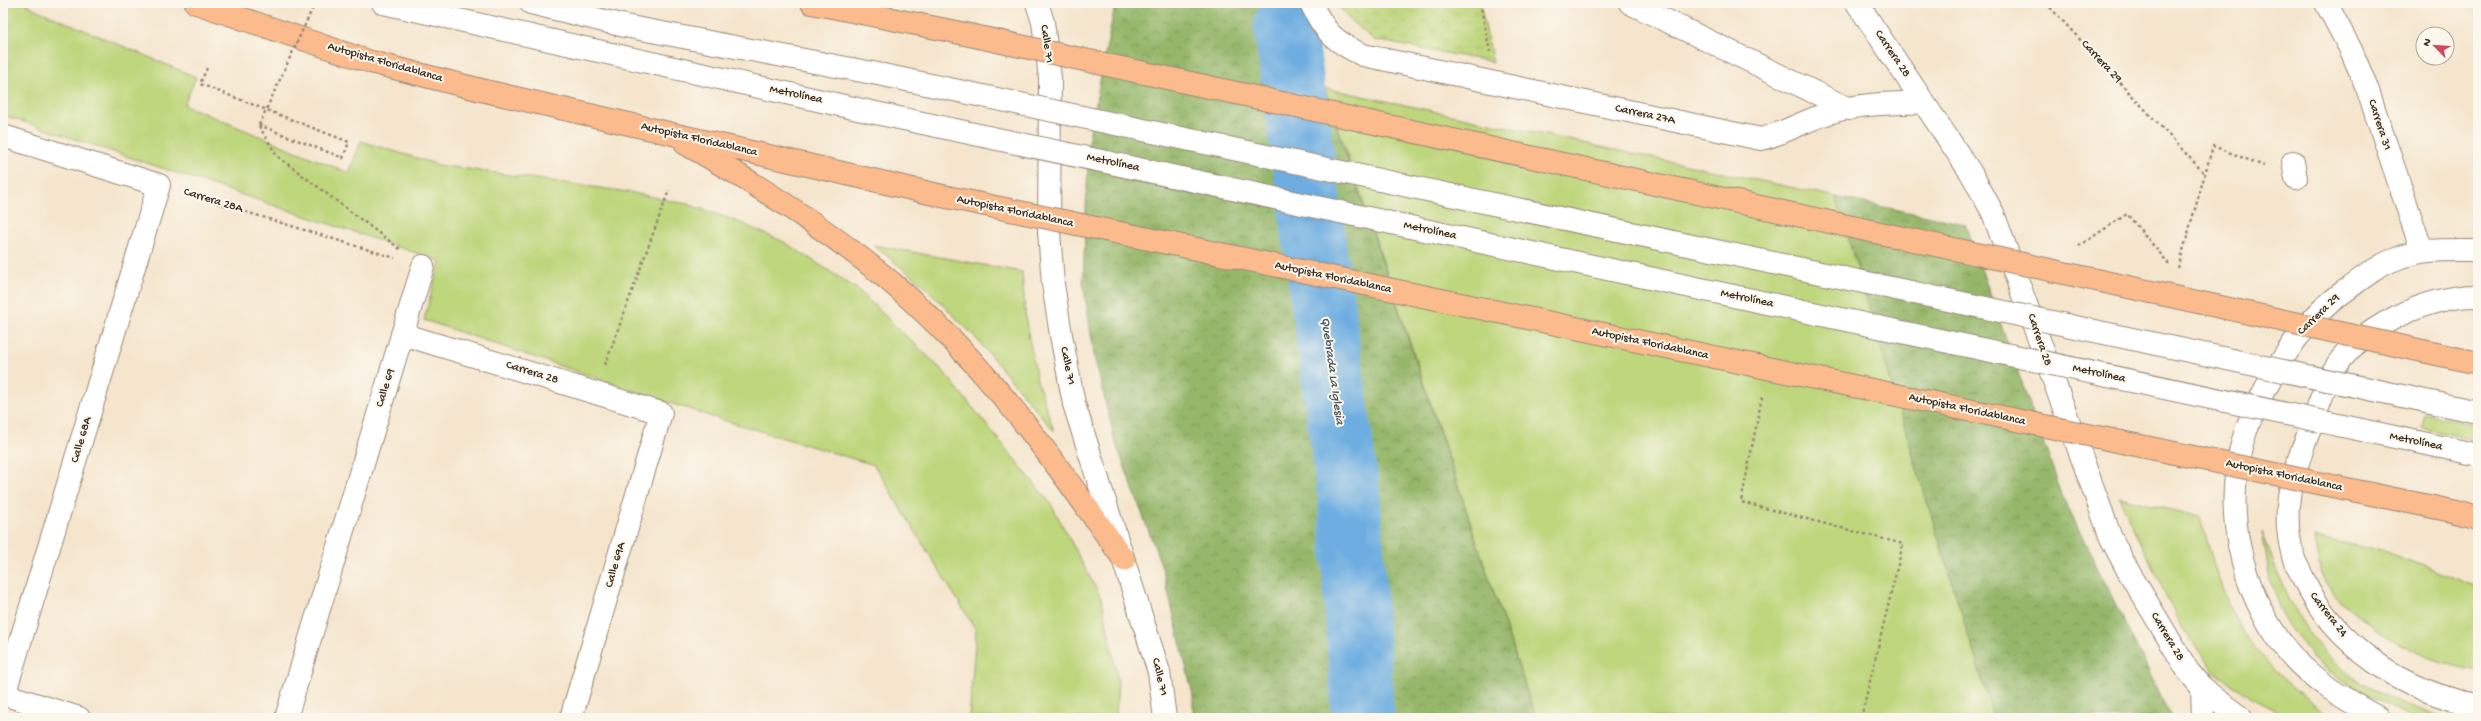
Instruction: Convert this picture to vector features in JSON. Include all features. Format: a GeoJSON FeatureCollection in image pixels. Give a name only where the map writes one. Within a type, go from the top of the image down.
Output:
{"type":"FeatureCollection","features":[{"type":"Feature","properties":{"kind":"highway","name":"Autopista Floridablanca"},"geometry":{"type":"LineString","coordinates":[[196,3],[372,62],[947,197],[2472,516]]}},
{"type":"Feature","properties":{"kind":"highway"},"geometry":{"type":"LineString","coordinates":[[812,3],[2478,363]]}},
{"type":"Feature","properties":{"kind":"highway"},"geometry":{"type":"LineString","coordinates":[[666,132],[745,178],[813,222],[892,283],[953,342],[1010,404],[1054,460],[1124,560]]}},
{"type":"Feature","properties":{"kind":"street","name":"Metrolínea"},"geometry":{"type":"LineString","coordinates":[[383,3],[871,112],[2476,455]]}},
{"type":"Feature","properties":{"kind":"street"},"geometry":{"type":"LineString","coordinates":[[531,3],[625,26],[883,75],[2478,412]]}},
{"type":"Feature","properties":{"kind":"street","name":"Calle 71"},"geometry":{"type":"LineString","coordinates":[[1037,3],[1043,22],[1050,78],[1049,232],[1053,284],[1060,335],[1074,404],[1159,672],[1165,718]]}},
{"type":"Feature","properties":{"kind":"street","name":"Carrera 27A"},"geometry":{"type":"LineString","coordinates":[[1311,3],[1320,24],[1331,36],[1343,46],[1363,55],[1761,139],[1781,135],[1816,117],[1849,108],[1923,102]]}},
{"type":"Feature","properties":{"kind":"street"},"geometry":{"type":"LineString","coordinates":[[1630,3],[1849,108]]}},
{"type":"Feature","properties":{"kind":"street","name":"Carrera 28"},"geometry":{"type":"LineString","coordinates":[[1856,3],[1971,173],[2000,230],[2100,512],[2111,538],[2172,648],[2202,688]]}},
{"type":"Feature","properties":{"kind":"street","name":"Carrera 31"},"geometry":{"type":"LineString","coordinates":[[2326,3],[2339,25],[2367,88],[2422,251]]}},
{"type":"Feature","properties":{"kind":"street"},"geometry":{"type":"LineString","coordinates":[[3,136],[159,185]]}},
{"type":"Feature","properties":{"kind":"street","name":"Calle 68A"},"geometry":{"type":"LineString","coordinates":[[4,694],[159,185]]}},
{"type":"Feature","properties":{"kind":"street","name":"Carrera 29"},"geometry":{"type":"LineString","coordinates":[[2379,718],[2352,704],[2311,675],[2286,650],[2267,621],[2249,580],[2237,540],[2234,500],[2236,470],[2244,436],[2262,396],[2301,331],[2326,305],[2370,272],[2394,259],[2422,251],[2478,250]]}},
{"type":"Feature","properties":{"kind":"street","name":"Calle 69"},"geometry":{"type":"LineString","coordinates":[[286,718],[423,266]]}},
{"type":"Feature","properties":{"kind":"street","name":"Carrera 24"},"geometry":{"type":"LineString","coordinates":[[2478,296],[2451,297],[2418,307],[2365,336],[2346,353],[2332,374],[2291,479],[2287,509],[2293,556],[2312,598],[2342,635],[2379,666],[2429,691],[2478,705]]}},
{"type":"Feature","properties":{"kind":"street","name":"Carrera 28"},"geometry":{"type":"LineString","coordinates":[[402,334],[661,413]]}},
{"type":"Feature","properties":{"kind":"street","name":"Calle 69A"},"geometry":{"type":"LineString","coordinates":[[571,718],[661,413]]}},
{"type":"Feature","properties":{"kind":"street"},"geometry":{"type":"LineString","coordinates":[[2202,688],[2203,718]]}},
{"type":"Feature","properties":{"kind":"street"},"geometry":{"type":"LineString","coordinates":[[2202,688],[2241,718]]}},
{"type":"Feature","properties":{"kind":"street"},"geometry":{"type":"LineString","coordinates":[[4,694],[79,718]]}},
{"type":"Feature","properties":{"kind":"path"},"geometry":{"type":"LineString","coordinates":[[259,125],[315,3]]}},
{"type":"Feature","properties":{"kind":"path"},"geometry":{"type":"LineString","coordinates":[[1480,3],[1497,84]]}},
{"type":"Feature","properties":{"kind":"path","name":"Carrera 29"},"geometry":{"type":"LineString","coordinates":[[2046,3],[2205,174]]}},
{"type":"Feature","properties":{"kind":"path"},"geometry":{"type":"LineString","coordinates":[[206,68],[200,84],[349,142],[343,158],[259,125]]}},
{"type":"Feature","properties":{"kind":"path"},"geometry":{"type":"LineString","coordinates":[[259,125],[277,156],[423,266]]}},
{"type":"Feature","properties":{"kind":"path"},"geometry":{"type":"LineString","coordinates":[[2076,247],[2127,214],[2177,273],[2213,146],[2295,170]]}},
{"type":"Feature","properties":{"kind":"path","name":"Carrera 28A"},"geometry":{"type":"LineString","coordinates":[[159,185],[423,266]]}},
{"type":"Feature","properties":{"kind":"path"},"geometry":{"type":"LineString","coordinates":[[595,392],[669,190]]}},
{"type":"Feature","properties":{"kind":"green space"},"geometry":{"type":"Polygon","coordinates":[[[3,3],[25,3],[37,10],[196,77],[184,105],[349,173],[361,141],[439,165],[628,192],[687,204],[736,221],[784,242],[857,289],[942,370],[1051,504],[1102,600],[1118,681],[1116,718],[969,718],[976,630],[874,465],[703,414],[424,320],[440,261],[3,115],[3,3]]]}},
{"type":"Feature","properties":{"kind":"green space"},"geometry":{"type":"Polygon","coordinates":[[[1139,3],[1295,3],[1536,718],[1193,718],[1193,695],[1162,567],[1115,441],[1095,360],[1083,283],[1089,137],[1115,5],[1139,3]]]}},
{"type":"Feature","properties":{"kind":"green space"},"geometry":{"type":"Polygon","coordinates":[[[1336,3],[1480,3],[1493,62],[1374,40],[1351,21],[1336,3]]]}},
{"type":"Feature","properties":{"kind":"green space"},"geometry":{"type":"Polygon","coordinates":[[[1325,88],[1836,197],[1917,469],[1994,718],[1536,718],[1325,88]]]}},
{"type":"Feature","properties":{"kind":"green space"},"geometry":{"type":"Polygon","coordinates":[[[1836,197],[1965,224],[2064,500],[2172,718],[1994,718],[1917,469],[1836,197]]]}},
{"type":"Feature","properties":{"kind":"green space"},"geometry":{"type":"Polygon","coordinates":[[[873,245],[1022,272],[1026,322],[1037,380],[1054,431],[975,337],[921,283],[873,245]]]}},
{"type":"Feature","properties":{"kind":"green space"},"geometry":{"type":"Polygon","coordinates":[[[2425,414],[2478,425],[2478,441],[2422,428],[2425,414]]]}},
{"type":"Feature","properties":{"kind":"green space"},"geometry":{"type":"Polygon","coordinates":[[[2119,497],[2200,517],[2225,596],[2239,625],[2248,639],[2286,682],[2331,718],[2291,718],[2252,698],[2218,675],[2182,629],[2119,497]]]}},
{"type":"Feature","properties":{"kind":"green space"},"geometry":{"type":"Polygon","coordinates":[[[2262,532],[2277,571],[2295,610],[2306,629],[2333,661],[2349,675],[2371,689],[2407,705],[2443,718],[2413,718],[2341,680],[2315,659],[2286,623],[2271,585],[2262,532]]]}},
{"type":"Feature","properties":{"kind":"green space"},"geometry":{"type":"Polygon","coordinates":[[[2314,537],[2387,552],[2478,587],[2478,671],[2442,662],[2424,655],[2390,638],[2359,616],[2331,591],[2326,583],[2319,564],[2314,537]]]}},
{"type":"Feature","properties":{"kind":"waterway","name":"Quebrada La Iglesia"},"geometry":{"type":"LineString","coordinates":[[1285,26],[1349,497],[1363,718]]}}]}
